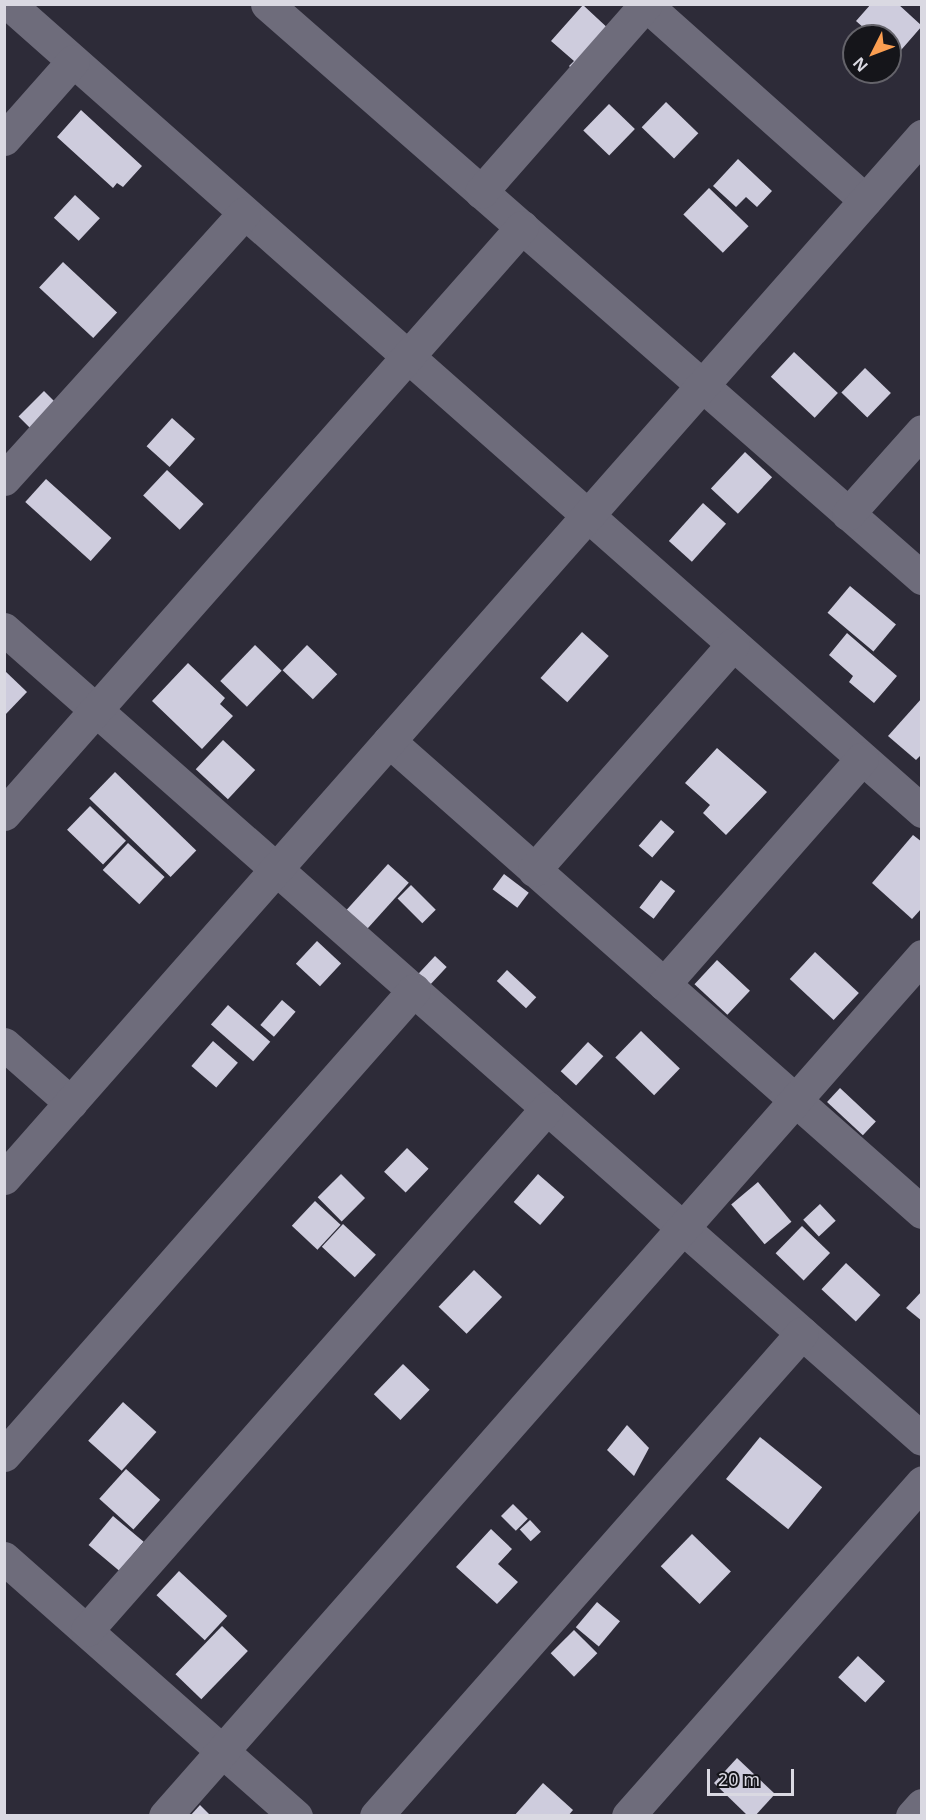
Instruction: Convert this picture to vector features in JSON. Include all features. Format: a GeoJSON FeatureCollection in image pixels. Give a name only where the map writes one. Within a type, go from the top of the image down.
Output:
{"type":"FeatureCollection","features":[{"type":"Feature","properties":{"kind":"street"},"geometry":{"type":"LineString","coordinates":[[9,4],[921,811]]}},
{"type":"Feature","properties":{"kind":"street"},"geometry":{"type":"LineString","coordinates":[[267,4],[921,578]]}},
{"type":"Feature","properties":{"kind":"street"},"geometry":{"type":"LineString","coordinates":[[481,192],[645,5],[866,200]]}},
{"type":"Feature","properties":{"kind":"street"},"geometry":{"type":"LineString","coordinates":[[4,139],[73,61]]}},
{"type":"Feature","properties":{"kind":"street"},"geometry":{"type":"LineString","coordinates":[[4,1178],[866,200],[911,170],[921,136]]}},
{"type":"Feature","properties":{"kind":"street"},"geometry":{"type":"LineString","coordinates":[[4,479],[244,213]]}},
{"type":"Feature","properties":{"kind":"street"},"geometry":{"type":"LineString","coordinates":[[4,814],[522,227]]}},
{"type":"Feature","properties":{"kind":"street"},"geometry":{"type":"LineString","coordinates":[[848,514],[921,431]]}},
{"type":"Feature","properties":{"kind":"street"},"geometry":{"type":"LineString","coordinates":[[4,629],[921,1439]]}},
{"type":"Feature","properties":{"kind":"street"},"geometry":{"type":"LineString","coordinates":[[534,870],[733,644]]}},
{"type":"Feature","properties":{"kind":"street"},"geometry":{"type":"LineString","coordinates":[[389,741],[921,1212]]}},
{"type":"Feature","properties":{"kind":"street"},"geometry":{"type":"LineString","coordinates":[[664,984],[862,759]]}},
{"type":"Feature","properties":{"kind":"street"},"geometry":{"type":"LineString","coordinates":[[165,1815],[921,957]]}},
{"type":"Feature","properties":{"kind":"street"},"geometry":{"type":"LineString","coordinates":[[4,1455],[414,990]]}},
{"type":"Feature","properties":{"kind":"street"},"geometry":{"type":"LineString","coordinates":[[4,1044],[71,1102]]}},
{"type":"Feature","properties":{"kind":"street"},"geometry":{"type":"LineString","coordinates":[[87,1630],[547,1108]]}},
{"type":"Feature","properties":{"kind":"street"},"geometry":{"type":"LineString","coordinates":[[376,1815],[802,1333]]}},
{"type":"Feature","properties":{"kind":"street"},"geometry":{"type":"LineString","coordinates":[[628,1815],[921,1482]]}},
{"type":"Feature","properties":{"kind":"street"},"geometry":{"type":"LineString","coordinates":[[4,1558],[296,1815]]}},
{"type":"Feature","properties":{"kind":"street"},"geometry":{"type":"LineString","coordinates":[[912,1815],[921,1805]]}},
{"type":"Feature","properties":{"kind":"building"},"geometry":{"type":"Polygon","coordinates":[[[871,4],[898,4],[922,26],[902,49],[902,24],[859,24],[856,21],[871,4]]]}},
{"type":"Feature","properties":{"kind":"building"},"geometry":{"type":"Polygon","coordinates":[[[583,5],[612,32],[575,72],[569,66],[574,61],[551,41],[583,5]]]}},
{"type":"Feature","properties":{"kind":"building"},"geometry":{"type":"Polygon","coordinates":[[[666,102],[698,133],[674,158],[642,127],[666,102]]]}},
{"type":"Feature","properties":{"kind":"building"},"geometry":{"type":"Polygon","coordinates":[[[609,104],[635,129],[609,156],[583,131],[609,104]]]}},
{"type":"Feature","properties":{"kind":"building"},"geometry":{"type":"Polygon","coordinates":[[[81,110],[142,166],[123,187],[117,183],[113,188],[57,137],[81,110]]]}},
{"type":"Feature","properties":{"kind":"building"},"geometry":{"type":"Polygon","coordinates":[[[738,159],[772,191],[757,207],[746,197],[736,207],[713,186],[738,159]]]}},
{"type":"Feature","properties":{"kind":"building"},"geometry":{"type":"Polygon","coordinates":[[[709,188],[749,226],[723,253],[683,215],[709,188]]]}},
{"type":"Feature","properties":{"kind":"building"},"geometry":{"type":"Polygon","coordinates":[[[75,195],[100,218],[79,241],[54,218],[75,195]]]}},
{"type":"Feature","properties":{"kind":"building"},"geometry":{"type":"Polygon","coordinates":[[[63,262],[117,312],[93,338],[39,288],[63,262]]]}},
{"type":"Feature","properties":{"kind":"building"},"geometry":{"type":"Polygon","coordinates":[[[794,352],[838,393],[815,418],[771,377],[794,352]]]}},
{"type":"Feature","properties":{"kind":"building"},"geometry":{"type":"Polygon","coordinates":[[[865,368],[891,393],[867,417],[841,392],[865,368]]]}},
{"type":"Feature","properties":{"kind":"building"},"geometry":{"type":"Polygon","coordinates":[[[44,391],[56,403],[31,428],[19,416],[44,391]]]}},
{"type":"Feature","properties":{"kind":"building"},"geometry":{"type":"Polygon","coordinates":[[[172,418],[195,439],[170,467],[147,446],[172,418]]]}},
{"type":"Feature","properties":{"kind":"building"},"geometry":{"type":"Polygon","coordinates":[[[745,452],[772,477],[738,514],[711,489],[745,452]]]}},
{"type":"Feature","properties":{"kind":"building"},"geometry":{"type":"Polygon","coordinates":[[[167,470],[204,504],[180,530],[143,496],[167,470]]]}},
{"type":"Feature","properties":{"kind":"building"},"geometry":{"type":"Polygon","coordinates":[[[46,479],[111,538],[91,561],[25,502],[46,479]]]}},
{"type":"Feature","properties":{"kind":"building"},"geometry":{"type":"Polygon","coordinates":[[[703,503],[726,524],[692,562],[669,541],[703,503]]]}},
{"type":"Feature","properties":{"kind":"building"},"geometry":{"type":"Polygon","coordinates":[[[850,586],[896,625],[873,651],[828,613],[850,586]]]}},
{"type":"Feature","properties":{"kind":"building"},"geometry":{"type":"Polygon","coordinates":[[[582,632],[609,656],[567,702],[541,678],[582,632]]]}},
{"type":"Feature","properties":{"kind":"building"},"geometry":{"type":"Polygon","coordinates":[[[847,633],[897,676],[874,703],[849,682],[853,676],[829,655],[847,633]]]}},
{"type":"Feature","properties":{"kind":"building"},"geometry":{"type":"Polygon","coordinates":[[[255,645],[282,671],[247,707],[220,681],[255,645]]]}},
{"type":"Feature","properties":{"kind":"building"},"geometry":{"type":"Polygon","coordinates":[[[307,645],[337,674],[313,699],[283,670],[307,645]]]}},
{"type":"Feature","properties":{"kind":"building"},"geometry":{"type":"Polygon","coordinates":[[[188,663],[225,698],[220,704],[233,716],[202,749],[152,701],[188,663]]]}},
{"type":"Feature","properties":{"kind":"building"},"geometry":{"type":"Polygon","coordinates":[[[4,670],[27,692],[4,716],[4,670]]]}},
{"type":"Feature","properties":{"kind":"building"},"geometry":{"type":"Polygon","coordinates":[[[922,698],[922,754],[916,760],[888,736],[922,698]]]}},
{"type":"Feature","properties":{"kind":"building"},"geometry":{"type":"Polygon","coordinates":[[[223,740],[255,770],[228,799],[196,769],[223,740]]]}},
{"type":"Feature","properties":{"kind":"building"},"geometry":{"type":"Polygon","coordinates":[[[717,748],[767,792],[726,835],[703,813],[710,805],[685,783],[717,748]]]}},
{"type":"Feature","properties":{"kind":"building"},"geometry":{"type":"Polygon","coordinates":[[[115,772],[196,850],[171,877],[89,799],[115,772]]]}},
{"type":"Feature","properties":{"kind":"building"},"geometry":{"type":"Polygon","coordinates":[[[90,806],[126,841],[103,864],[67,830],[90,806]]]}},
{"type":"Feature","properties":{"kind":"building"},"geometry":{"type":"Polygon","coordinates":[[[661,820],[675,832],[652,857],[639,846],[661,820]]]}},
{"type":"Feature","properties":{"kind":"building"},"geometry":{"type":"Polygon","coordinates":[[[913,835],[922,842],[922,908],[912,919],[872,883],[913,835]]]}},
{"type":"Feature","properties":{"kind":"building"},"geometry":{"type":"Polygon","coordinates":[[[128,843],[165,877],[139,904],[103,870],[128,843]]]}},
{"type":"Feature","properties":{"kind":"building"},"geometry":{"type":"Polygon","coordinates":[[[388,864],[409,883],[367,929],[347,910],[388,864]]]}},
{"type":"Feature","properties":{"kind":"building"},"geometry":{"type":"Polygon","coordinates":[[[504,874],[529,893],[517,908],[493,889],[504,874]]]}},
{"type":"Feature","properties":{"kind":"building"},"geometry":{"type":"Polygon","coordinates":[[[661,880],[675,891],[654,919],[639,908],[661,880]]]}},
{"type":"Feature","properties":{"kind":"building"},"geometry":{"type":"Polygon","coordinates":[[[411,885],[436,910],[422,923],[398,898],[411,885]]]}},
{"type":"Feature","properties":{"kind":"building"},"geometry":{"type":"Polygon","coordinates":[[[317,941],[341,964],[320,986],[296,964],[317,941]]]}},
{"type":"Feature","properties":{"kind":"building"},"geometry":{"type":"Polygon","coordinates":[[[815,952],[859,993],[834,1020],[790,979],[815,952]]]}},
{"type":"Feature","properties":{"kind":"building"},"geometry":{"type":"Polygon","coordinates":[[[435,956],[447,967],[429,986],[417,975],[435,956]]]}},
{"type":"Feature","properties":{"kind":"building"},"geometry":{"type":"Polygon","coordinates":[[[717,960],[750,991],[727,1015],[694,984],[717,960]]]}},
{"type":"Feature","properties":{"kind":"building"},"geometry":{"type":"Polygon","coordinates":[[[507,970],[536,997],[526,1008],[497,981],[507,970]]]}},
{"type":"Feature","properties":{"kind":"building"},"geometry":{"type":"Polygon","coordinates":[[[282,1000],[296,1012],[274,1037],[260,1025],[282,1000]]]}},
{"type":"Feature","properties":{"kind":"building"},"geometry":{"type":"Polygon","coordinates":[[[228,1005],[270,1042],[253,1061],[211,1025],[228,1005]]]}},
{"type":"Feature","properties":{"kind":"building"},"geometry":{"type":"Polygon","coordinates":[[[641,1031],[680,1069],[654,1095],[615,1058],[641,1031]]]}},
{"type":"Feature","properties":{"kind":"building"},"geometry":{"type":"Polygon","coordinates":[[[213,1041],[238,1063],[216,1088],[191,1066],[213,1041]]]}},
{"type":"Feature","properties":{"kind":"building"},"geometry":{"type":"Polygon","coordinates":[[[588,1042],[603,1056],[576,1086],[561,1071],[588,1042]]]}},
{"type":"Feature","properties":{"kind":"building"},"geometry":{"type":"Polygon","coordinates":[[[840,1088],[876,1121],[863,1135],[827,1102],[840,1088]]]}},
{"type":"Feature","properties":{"kind":"building"},"geometry":{"type":"Polygon","coordinates":[[[407,1148],[429,1169],[406,1193],[384,1172],[407,1148]]]}},
{"type":"Feature","properties":{"kind":"building"},"geometry":{"type":"Polygon","coordinates":[[[341,1174],[365,1198],[342,1221],[318,1197],[341,1174]]]}},
{"type":"Feature","properties":{"kind":"building"},"geometry":{"type":"Polygon","coordinates":[[[538,1174],[564,1197],[540,1225],[514,1202],[538,1174]]]}},
{"type":"Feature","properties":{"kind":"building"},"geometry":{"type":"Polygon","coordinates":[[[758,1182],[791,1222],[765,1244],[731,1204],[758,1182]]]}},
{"type":"Feature","properties":{"kind":"building"},"geometry":{"type":"Polygon","coordinates":[[[315,1201],[341,1225],[317,1250],[292,1226],[315,1201]]]}},
{"type":"Feature","properties":{"kind":"building"},"geometry":{"type":"Polygon","coordinates":[[[820,1204],[836,1221],[819,1237],[803,1220],[820,1204]]]}},
{"type":"Feature","properties":{"kind":"building"},"geometry":{"type":"Polygon","coordinates":[[[343,1224],[376,1255],[355,1277],[322,1247],[343,1224]]]}},
{"type":"Feature","properties":{"kind":"building"},"geometry":{"type":"Polygon","coordinates":[[[802,1226],[830,1253],[804,1280],[776,1253],[802,1226]]]}},
{"type":"Feature","properties":{"kind":"building"},"geometry":{"type":"Polygon","coordinates":[[[846,1263],[880,1295],[856,1321],[821,1289],[846,1263]]]}},
{"type":"Feature","properties":{"kind":"building"},"geometry":{"type":"Polygon","coordinates":[[[474,1270],[502,1297],[467,1334],[439,1307],[474,1270]]]}},
{"type":"Feature","properties":{"kind":"building"},"geometry":{"type":"Polygon","coordinates":[[[922,1291],[922,1321],[906,1308],[922,1291]]]}},
{"type":"Feature","properties":{"kind":"building"},"geometry":{"type":"Polygon","coordinates":[[[403,1364],[430,1390],[400,1420],[374,1394],[403,1364]]]}},
{"type":"Feature","properties":{"kind":"building"},"geometry":{"type":"Polygon","coordinates":[[[123,1402],[156,1432],[122,1471],[88,1441],[123,1402]]]}},
{"type":"Feature","properties":{"kind":"building"},"geometry":{"type":"Polygon","coordinates":[[[627,1425],[649,1448],[634,1476],[607,1450],[627,1425]]]}},
{"type":"Feature","properties":{"kind":"building"},"geometry":{"type":"Polygon","coordinates":[[[760,1437],[822,1487],[788,1529],[726,1479],[760,1437]]]}},
{"type":"Feature","properties":{"kind":"building"},"geometry":{"type":"Polygon","coordinates":[[[126,1469],[160,1500],[133,1530],[99,1499],[126,1469]]]}},
{"type":"Feature","properties":{"kind":"building"},"geometry":{"type":"Polygon","coordinates":[[[513,1504],[528,1519],[516,1531],[501,1516],[513,1504]]]}},
{"type":"Feature","properties":{"kind":"building"},"geometry":{"type":"Polygon","coordinates":[[[113,1516],[144,1542],[119,1571],[89,1545],[113,1516]]]}},
{"type":"Feature","properties":{"kind":"building"},"geometry":{"type":"Polygon","coordinates":[[[530,1520],[541,1532],[531,1541],[520,1530],[530,1520]]]}},
{"type":"Feature","properties":{"kind":"building"},"geometry":{"type":"Polygon","coordinates":[[[491,1529],[512,1549],[498,1564],[518,1582],[497,1604],[456,1567],[491,1529]]]}},
{"type":"Feature","properties":{"kind":"building"},"geometry":{"type":"Polygon","coordinates":[[[692,1534],[731,1572],[700,1604],[661,1566],[692,1534]]]}},
{"type":"Feature","properties":{"kind":"building"},"geometry":{"type":"Polygon","coordinates":[[[179,1571],[227,1616],[205,1640],[156,1595],[179,1571]]]}},
{"type":"Feature","properties":{"kind":"building"},"geometry":{"type":"Polygon","coordinates":[[[597,1602],[620,1621],[599,1647],[576,1627],[597,1602]]]}},
{"type":"Feature","properties":{"kind":"building"},"geometry":{"type":"Polygon","coordinates":[[[222,1626],[248,1651],[201,1699],[175,1674],[222,1626]]]}},
{"type":"Feature","properties":{"kind":"building"},"geometry":{"type":"Polygon","coordinates":[[[574,1630],[597,1653],[574,1677],[551,1653],[574,1630]]]}},
{"type":"Feature","properties":{"kind":"building"},"geometry":{"type":"Polygon","coordinates":[[[858,1656],[885,1681],[865,1702],[838,1677],[858,1656]]]}},
{"type":"Feature","properties":{"kind":"building"},"geometry":{"type":"Polygon","coordinates":[[[737,1758],[775,1794],[755,1816],[748,1816],[714,1783],[737,1758]]]}},
{"type":"Feature","properties":{"kind":"building"},"geometry":{"type":"Polygon","coordinates":[[[543,1783],[573,1810],[568,1816],[514,1816],[543,1783]]]}},
{"type":"Feature","properties":{"kind":"building"},"geometry":{"type":"Polygon","coordinates":[[[200,1805],[211,1816],[190,1816],[200,1805]]]}}]}
